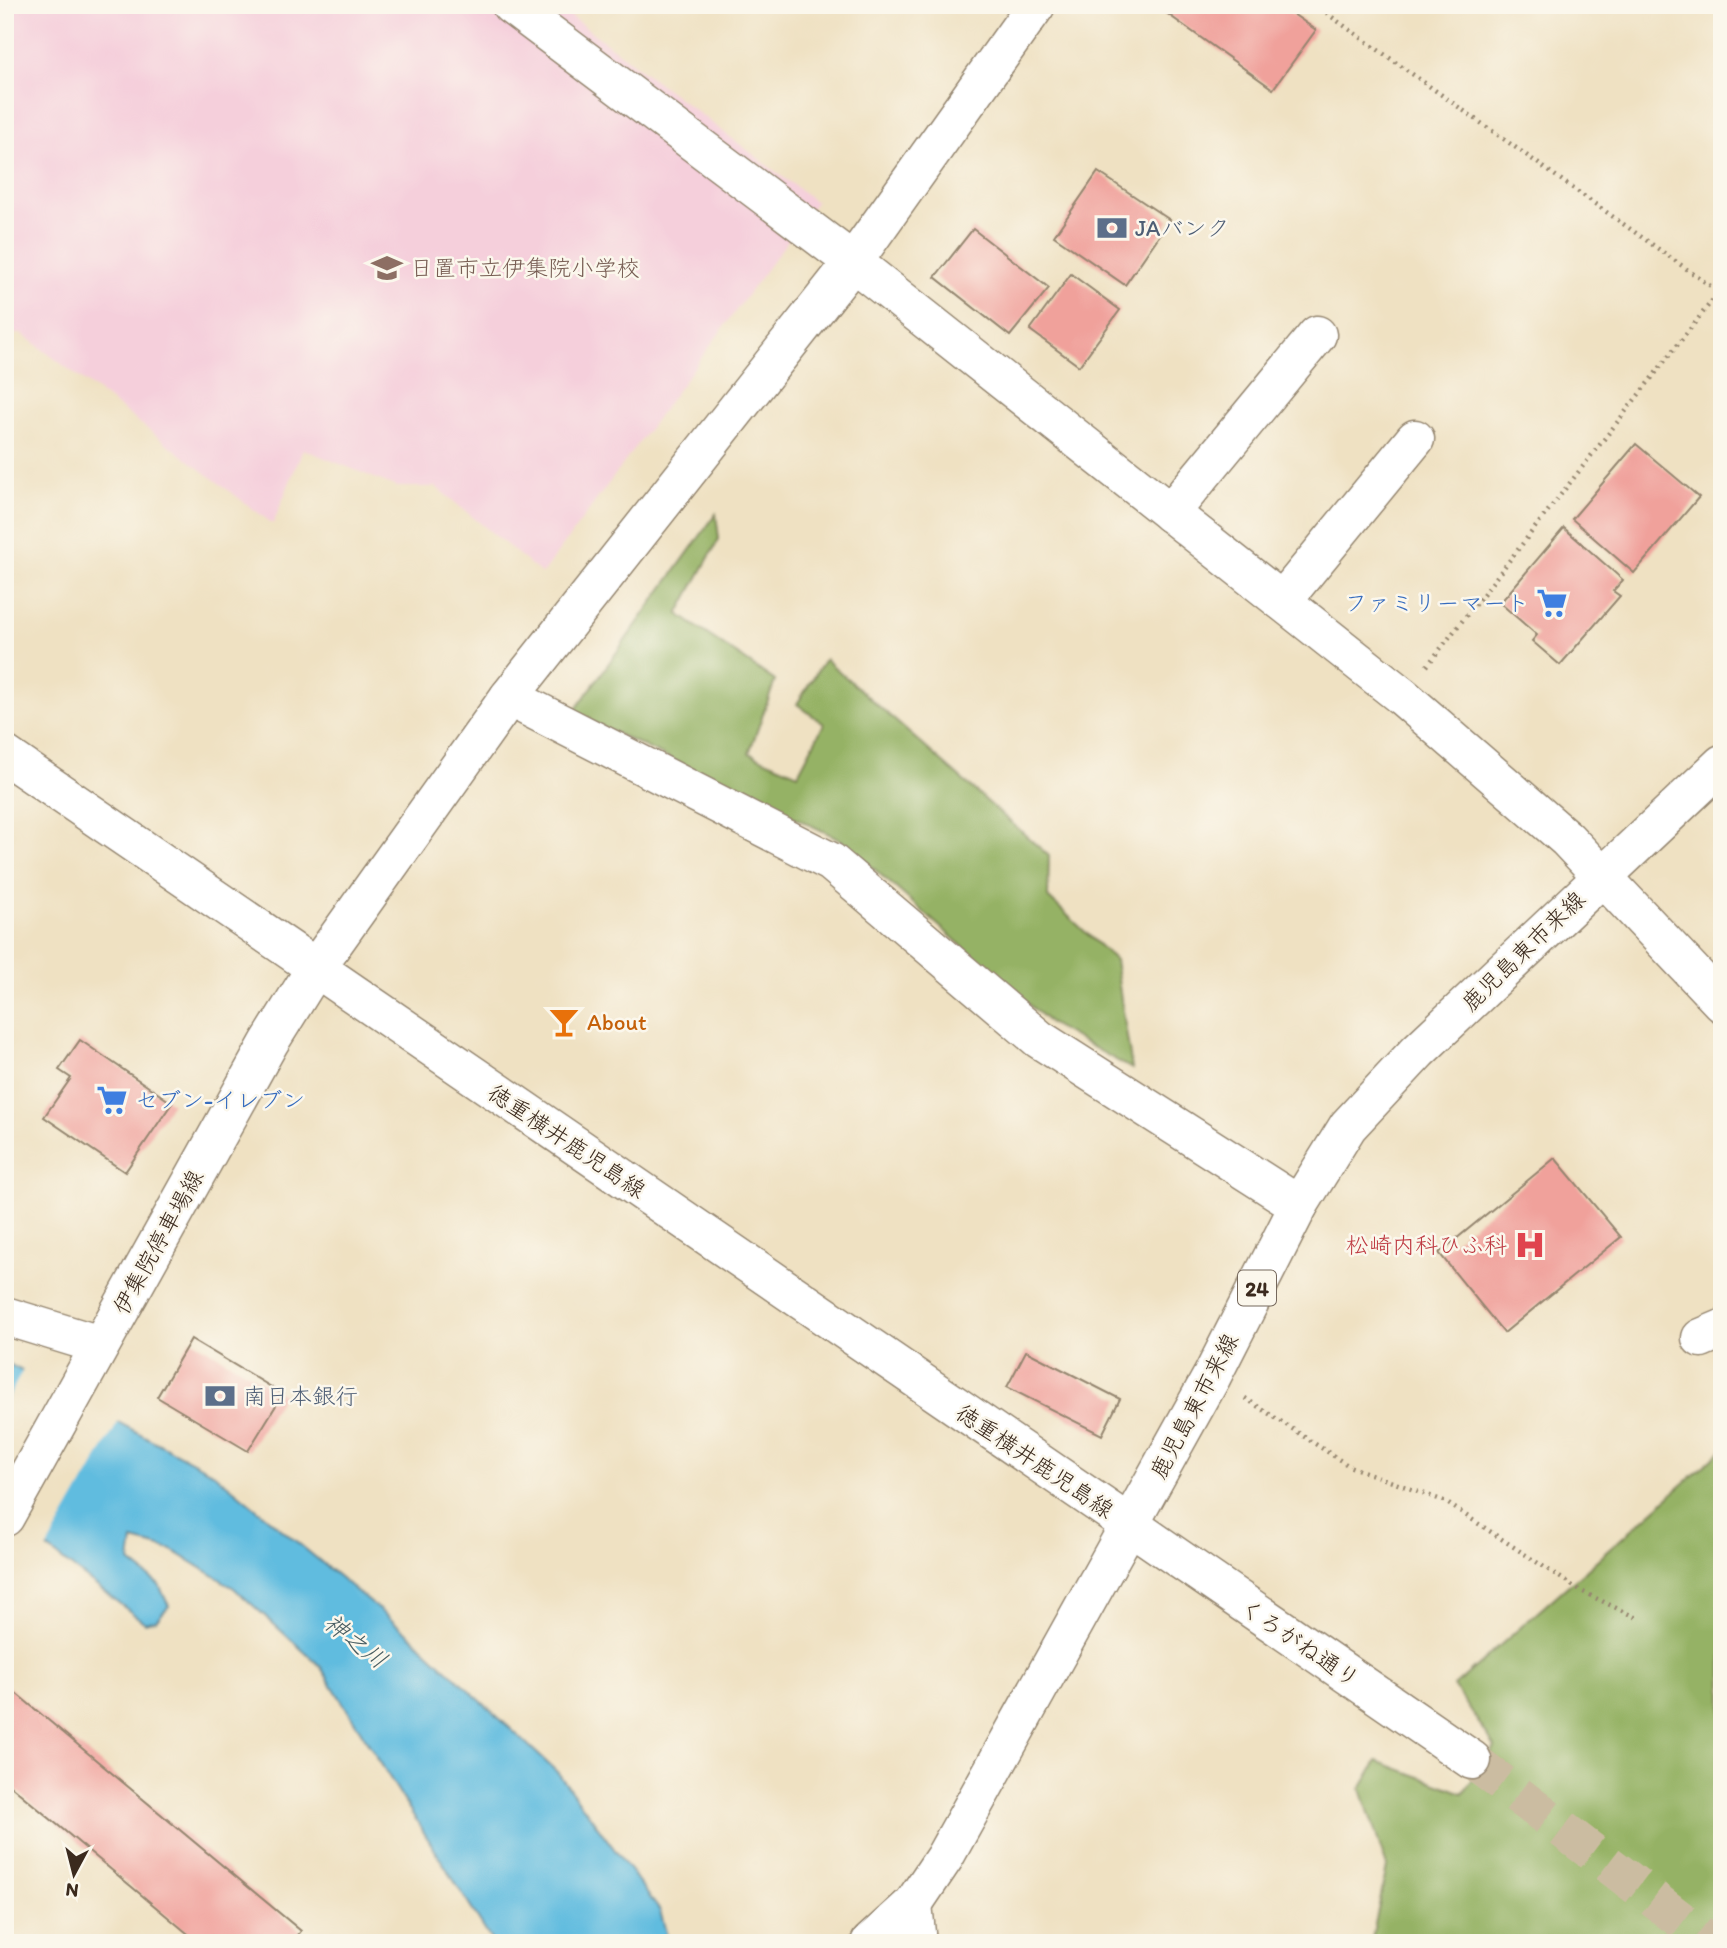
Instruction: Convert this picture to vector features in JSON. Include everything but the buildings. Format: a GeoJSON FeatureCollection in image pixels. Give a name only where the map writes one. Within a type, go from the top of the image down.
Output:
{"type":"FeatureCollection","features":[{"type":"Feature","properties":{"kind":"street"},"geometry":{"type":"LineString","coordinates":[[511,5],[853,262],[1403,697],[1567,838],[1722,1003]]}},
{"type":"Feature","properties":{"kind":"street","name":"伊集院停車場線"},"geometry":{"type":"LineString","coordinates":[[5,1517],[269,1043],[316,969],[509,697],[853,262],[1035,5]]}},
{"type":"Feature","properties":{"kind":"street"},"geometry":{"type":"LineString","coordinates":[[1170,513],[1317,335]]}},
{"type":"Feature","properties":{"kind":"street"},"geometry":{"type":"LineString","coordinates":[[1282,601],[1415,439]]}},
{"type":"Feature","properties":{"kind":"street"},"geometry":{"type":"LineString","coordinates":[[509,697],[831,862],[1039,1039],[1299,1205]]}},
{"type":"Feature","properties":{"kind":"street","name":"徳重横井鹿児島線"},"geometry":{"type":"LineString","coordinates":[[5,755],[1130,1525]]}},
{"type":"Feature","properties":{"kind":"street","name":"鹿児島東市来線"},"geometry":{"type":"LineString","coordinates":[[870,1943],[914,1904],[944,1858],[1212,1376],[1299,1205],[1348,1126],[1418,1051],[1722,764]]}},
{"type":"Feature","properties":{"kind":"street"},"geometry":{"type":"LineString","coordinates":[[5,1315],[94,1357]]}},
{"type":"Feature","properties":{"kind":"street","name":"くろがね通り"},"geometry":{"type":"LineString","coordinates":[[1130,1525],[1472,1760]]}},
{"type":"Feature","properties":{"kind":"street"},"geometry":{"type":"LineString","coordinates":[[914,1904],[917,1943]]}},
{"type":"Feature","properties":{"kind":"path"},"geometry":{"type":"LineString","coordinates":[[1315,5],[1720,290],[1403,697]]}},
{"type":"Feature","properties":{"kind":"path"},"geometry":{"type":"LineString","coordinates":[[1212,1376],[1349,1466],[1444,1501],[1579,1590],[1639,1619]]}},
{"type":"Feature","properties":{"kind":"shaded area","name":"日置市立伊集院小学校"},"geometry":{"type":"Polygon","coordinates":[[[5,5],[556,5],[816,202],[542,574],[436,487],[397,487],[303,449],[273,524],[22,334],[5,334],[5,5]]]}},
{"type":"Feature","properties":{"kind":"green space"},"geometry":{"type":"Polygon","coordinates":[[[716,514],[719,539],[678,614],[775,681],[749,753],[798,774],[824,724],[797,704],[825,659],[1049,856],[1048,897],[1115,960],[1132,1069],[1051,1024],[840,839],[573,713],[716,514]]]}},
{"type":"Feature","properties":{"kind":"green space"},"geometry":{"type":"Polygon","coordinates":[[[1722,1450],[1722,1943],[1371,1943],[1387,1867],[1361,1789],[1377,1761],[1463,1793],[1495,1747],[1454,1686],[1722,1450]]]}},
{"type":"Feature","properties":{"kind":"water","name":"神之川"},"geometry":{"type":"Polygon","coordinates":[[[5,1362],[212,1472],[412,1637],[558,1773],[660,1911],[669,1943],[493,1943],[320,1666],[234,1588],[172,1550],[133,1540],[130,1562],[159,1585],[169,1606],[156,1620],[145,1623],[5,1516],[5,1362]]]}},
{"type":"Feature","properties":{"kind":"pier"},"geometry":{"type":"Polygon","coordinates":[[[24,1368],[120,1419],[45,1551],[5,1521],[5,1404],[24,1368]]]}},
{"type":"Feature","properties":{"kind":"tunnel"},"geometry":{"type":"LineString","coordinates":[[1472,1760],[1711,1943]]}},
{"type":"Feature","properties":{"kind":"place","name":"JAバンク"},"geometry":{"type":"Point","coordinates":[1112,228]}},
{"type":"Feature","properties":{"kind":"place","name":"日置市立伊集院小学校"},"geometry":{"type":"Point","coordinates":[387,268]}},
{"type":"Feature","properties":{"kind":"place","name":"ファミリーマート"},"geometry":{"type":"Point","coordinates":[1552,603]}},
{"type":"Feature","properties":{"kind":"place","name":"About"},"geometry":{"type":"Point","coordinates":[564,1022]}},
{"type":"Feature","properties":{"kind":"place","name":"セブン-イレブン"},"geometry":{"type":"Point","coordinates":[112,1100]}},
{"type":"Feature","properties":{"kind":"place","name":"松崎内科ひふ科"},"geometry":{"type":"Point","coordinates":[1530,1245]}},
{"type":"Feature","properties":{"kind":"place","name":"南日本銀行"},"geometry":{"type":"Point","coordinates":[220,1396]}}]}
